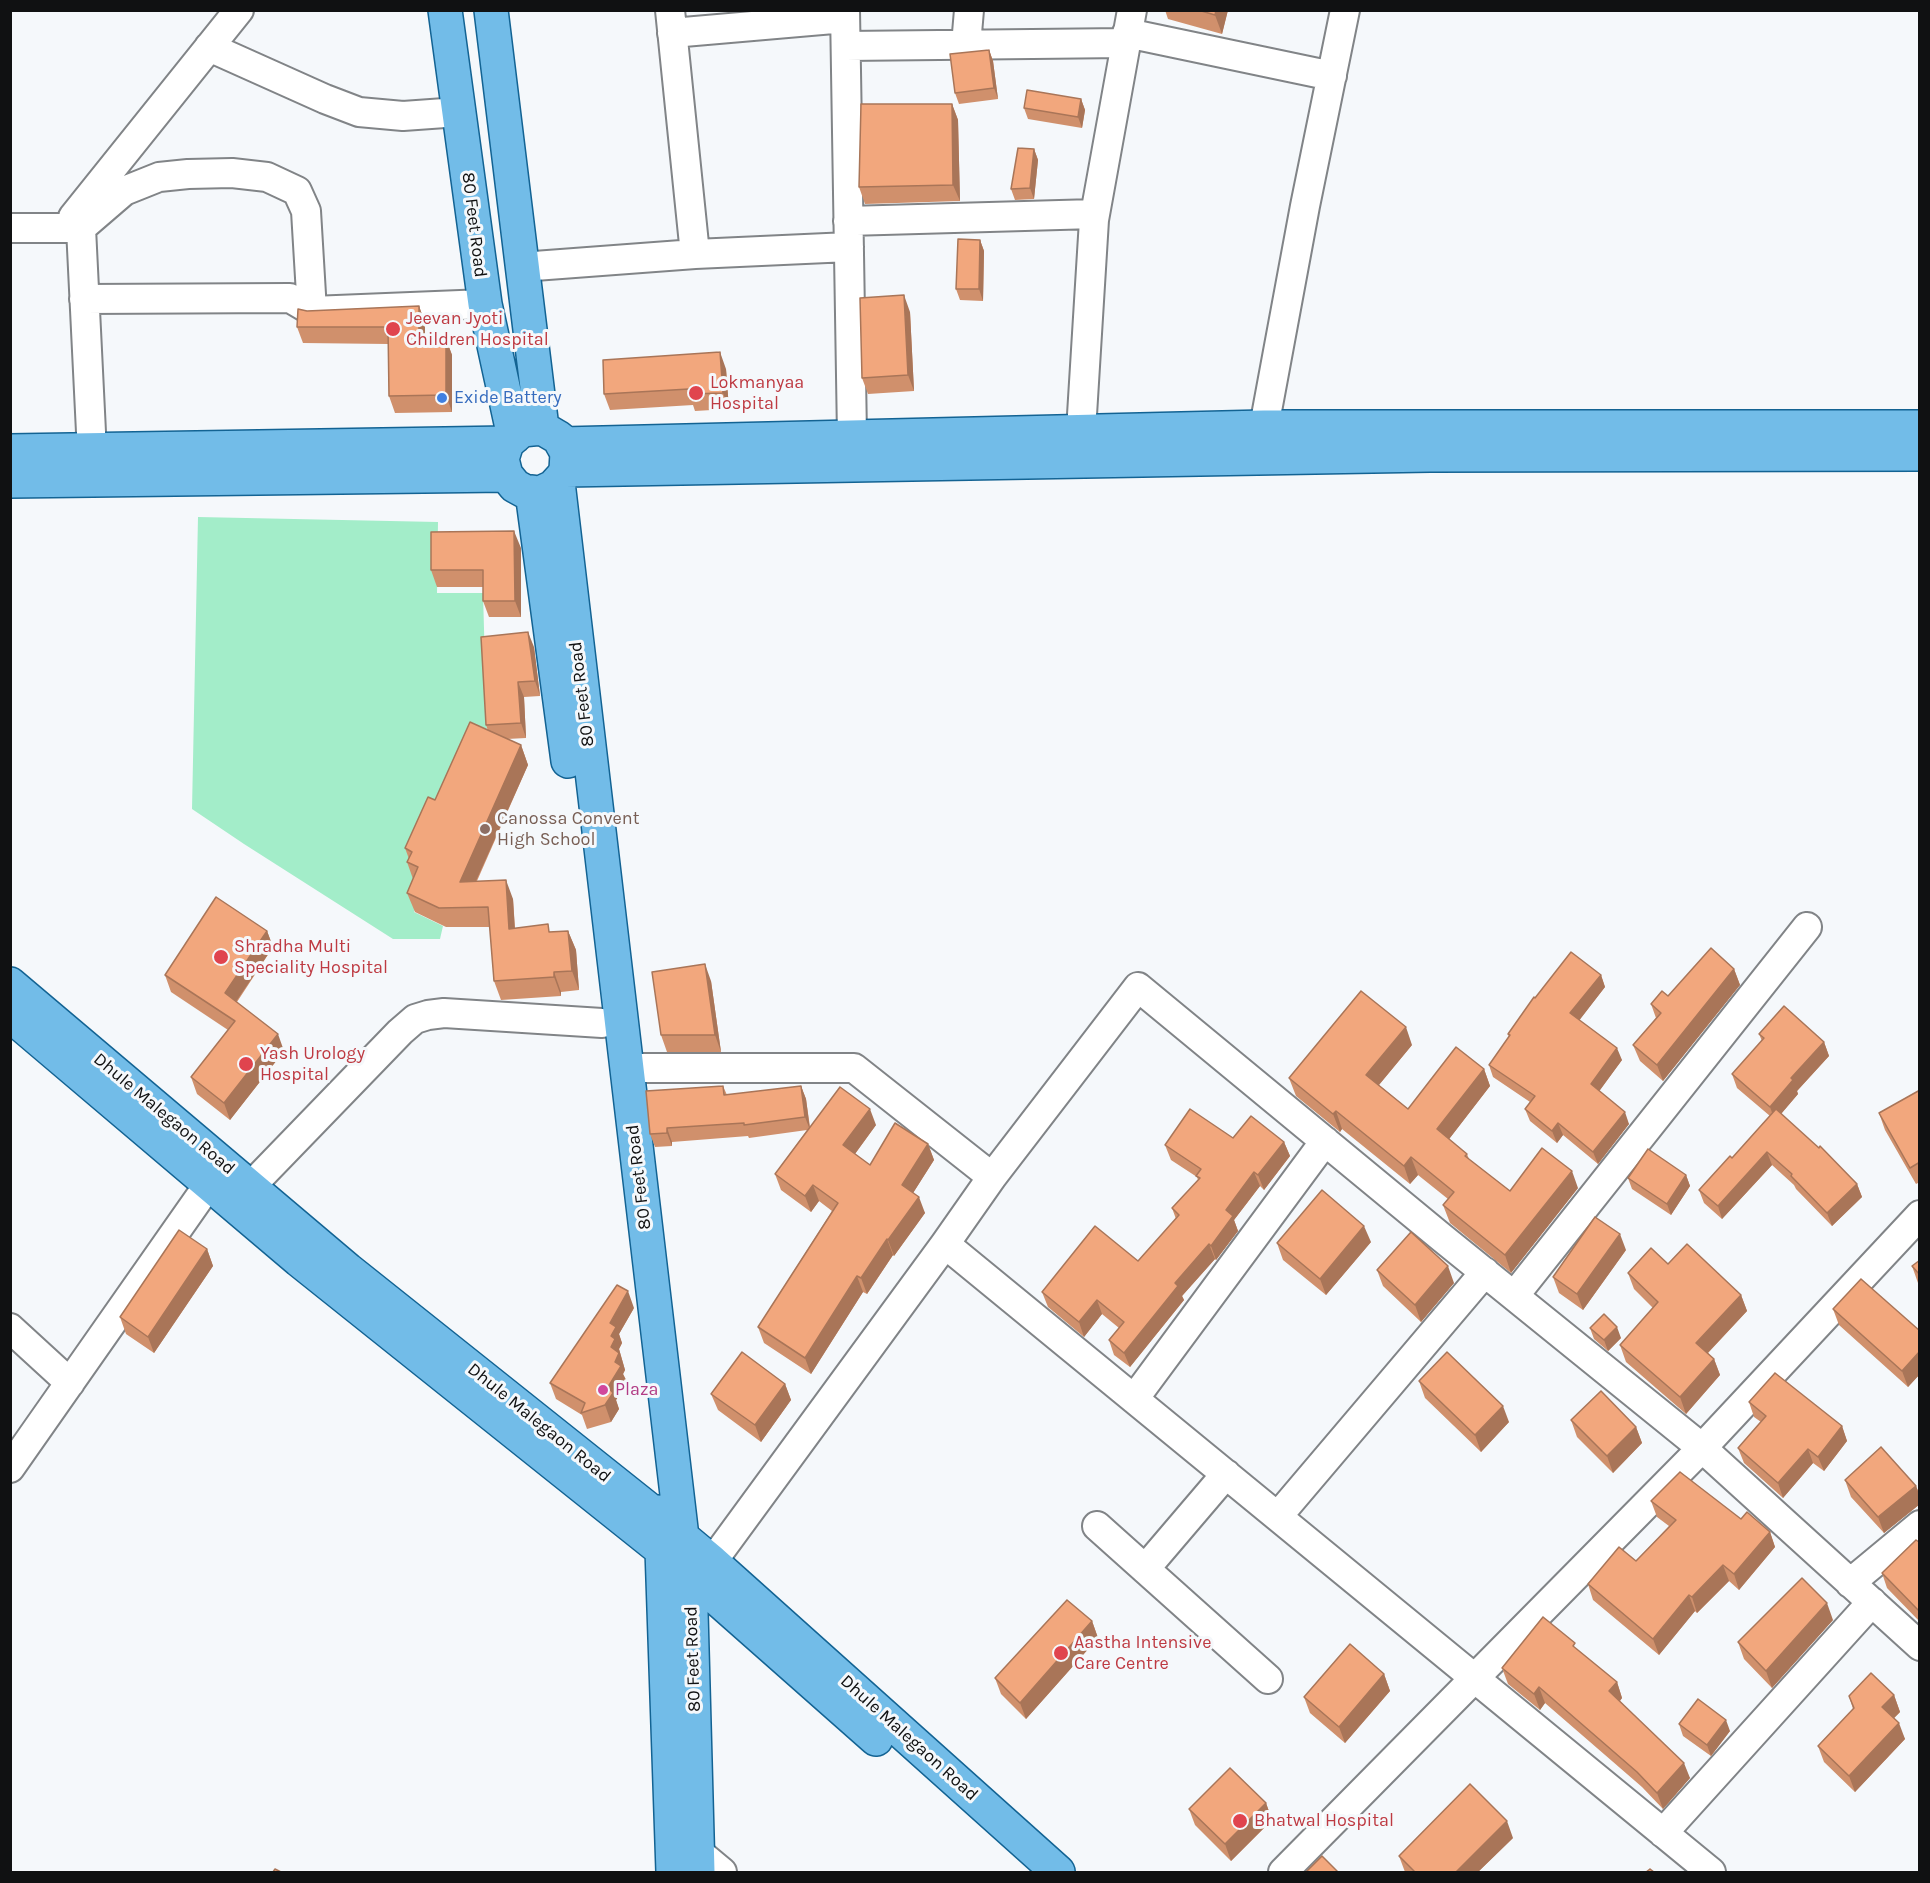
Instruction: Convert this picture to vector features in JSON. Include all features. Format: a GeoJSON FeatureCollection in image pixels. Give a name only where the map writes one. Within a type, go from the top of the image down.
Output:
{"type":"FeatureCollection","features":[{"type":"Feature","properties":{"kind":"main road","name":"80 Feet Road"},"geometry":{"type":"LineString","coordinates":[[445,10],[485,304],[536,459],[626,1068],[667,1535],[673,1872]]}},
{"type":"Feature","properties":{"kind":"main road","name":"80 Feet Road"},"geometry":{"type":"LineString","coordinates":[[491,10],[521,267],[536,459],[602,1023],[667,1535]]}},
{"type":"Feature","properties":{"kind":"main road"},"geometry":{"type":"LineString","coordinates":[[10,481],[93,465],[536,459],[1920,427]]}},
{"type":"Feature","properties":{"kind":"main road"},"geometry":{"type":"LineString","coordinates":[[536,459],[852,436],[1081,431],[1430,455],[1920,454]]}},
{"type":"Feature","properties":{"kind":"main road"},"geometry":{"type":"LineString","coordinates":[[10,451],[93,465]]}},
{"type":"Feature","properties":{"kind":"main road","name":"Dhule Malegaon Road"},"geometry":{"type":"LineString","coordinates":[[10,984],[217,1175],[250,1187],[667,1535],[701,1569],[1058,1872]]}},
{"type":"Feature","properties":{"kind":"main road"},"geometry":{"type":"LineString","coordinates":[[10,1015],[217,1175],[299,1260],[667,1535]]}},
{"type":"Feature","properties":{"kind":"main road","name":"80 Feet Road"},"geometry":{"type":"LineString","coordinates":[[701,1569],[706,1866]]}},
{"type":"Feature","properties":{"kind":"main road"},"geometry":{"type":"LineString","coordinates":[[701,1569],[1025,1872]]}},
{"type":"Feature","properties":{"kind":"street"},"geometry":{"type":"LineString","coordinates":[[93,465],[84,300],[73,228],[238,10]]}},
{"type":"Feature","properties":{"kind":"street"},"geometry":{"type":"LineString","coordinates":[[966,45],[969,10]]}},
{"type":"Feature","properties":{"kind":"street"},"geometry":{"type":"LineString","coordinates":[[1263,442],[1305,206],[1346,10]]}},
{"type":"Feature","properties":{"kind":"street"},"geometry":{"type":"LineString","coordinates":[[695,254],[671,22],[845,14],[852,436]]}},
{"type":"Feature","properties":{"kind":"street"},"geometry":{"type":"LineString","coordinates":[[1081,431],[1095,214],[1128,29]]}},
{"type":"Feature","properties":{"kind":"street"},"geometry":{"type":"LineString","coordinates":[[846,46],[966,45],[1128,29],[1332,76]]}},
{"type":"Feature","properties":{"kind":"street"},"geometry":{"type":"LineString","coordinates":[[209,47],[325,99],[359,111],[403,116],[459,112]]}},
{"type":"Feature","properties":{"kind":"street"},"geometry":{"type":"LineString","coordinates":[[10,228],[73,228],[124,191],[159,177],[232,173],[267,177],[297,191],[306,211],[312,311]]}},
{"type":"Feature","properties":{"kind":"street"},"geometry":{"type":"LineString","coordinates":[[521,267],[695,254],[848,234],[1095,214]]}},
{"type":"Feature","properties":{"kind":"street"},"geometry":{"type":"LineString","coordinates":[[84,300],[290,298],[312,311],[485,304]]}},
{"type":"Feature","properties":{"kind":"street"},"geometry":{"type":"LineString","coordinates":[[1514,1296],[1807,927]]}},
{"type":"Feature","properties":{"kind":"street"},"geometry":{"type":"LineString","coordinates":[[701,1569],[945,1244],[992,1177],[1138,987],[1702,1448],[1920,1646]]}},
{"type":"Feature","properties":{"kind":"street"},"geometry":{"type":"LineString","coordinates":[[250,1187],[415,1019],[444,1013],[602,1023]]}},
{"type":"Feature","properties":{"kind":"street"},"geometry":{"type":"LineString","coordinates":[[626,1068],[854,1068],[992,1177]]}},
{"type":"Feature","properties":{"kind":"street"},"geometry":{"type":"LineString","coordinates":[[1134,1399],[1324,1141]]}},
{"type":"Feature","properties":{"kind":"street"},"geometry":{"type":"LineString","coordinates":[[10,1468],[217,1175]]}},
{"type":"Feature","properties":{"kind":"street"},"geometry":{"type":"LineString","coordinates":[[1283,1872],[1702,1448],[1920,1215]]}},
{"type":"Feature","properties":{"kind":"street"},"geometry":{"type":"LineString","coordinates":[[945,1244],[1711,1872]]}},
{"type":"Feature","properties":{"kind":"street"},"geometry":{"type":"LineString","coordinates":[[1278,1516],[1485,1272]]}},
{"type":"Feature","properties":{"kind":"street"},"geometry":{"type":"LineString","coordinates":[[10,1328],[70,1383]]}},
{"type":"Feature","properties":{"kind":"street"},"geometry":{"type":"LineString","coordinates":[[1145,1569],[1226,1474]]}},
{"type":"Feature","properties":{"kind":"street"},"geometry":{"type":"LineString","coordinates":[[1850,1583],[1920,1525]]}},
{"type":"Feature","properties":{"kind":"street"},"geometry":{"type":"LineString","coordinates":[[1096,1526],[1268,1679]]}},
{"type":"Feature","properties":{"kind":"street"},"geometry":{"type":"LineString","coordinates":[[1663,1833],[1872,1602]]}},
{"type":"Feature","properties":{"kind":"green space"},"geometry":{"type":"Polygon","coordinates":[[[198,517],[438,522],[437,593],[483,593],[487,736],[414,912],[443,926],[440,939],[393,939],[192,809],[198,517]]]}},
{"type":"Feature","properties":{"kind":"building"},"geometry":{"type":"Polygon","coordinates":[[[1198,10],[1216,10],[1215,15],[1198,10]]]}},
{"type":"Feature","properties":{"kind":"building"},"geometry":{"type":"Polygon","coordinates":[[[989,50],[994,88],[955,93],[950,54],[989,50]]]}},
{"type":"Feature","properties":{"kind":"building"},"geometry":{"type":"Polygon","coordinates":[[[1027,90],[1081,99],[1078,117],[1024,108],[1027,90]]]}},
{"type":"Feature","properties":{"kind":"building"},"geometry":{"type":"Polygon","coordinates":[[[861,104],[952,104],[953,185],[859,187],[861,104]]]}},
{"type":"Feature","properties":{"kind":"building"},"geometry":{"type":"Polygon","coordinates":[[[1018,148],[1034,149],[1030,188],[1011,189],[1018,148]]]}},
{"type":"Feature","properties":{"kind":"building"},"geometry":{"type":"Polygon","coordinates":[[[958,239],[980,240],[979,289],[956,289],[958,239]]]}},
{"type":"Feature","properties":{"kind":"building"},"geometry":{"type":"Polygon","coordinates":[[[904,295],[908,375],[862,378],[860,298],[904,295]]]}},
{"type":"Feature","properties":{"kind":"building"},"geometry":{"type":"Polygon","coordinates":[[[419,306],[419,339],[446,339],[446,395],[389,396],[388,327],[297,327],[298,309],[307,311],[419,306]]]}},
{"type":"Feature","properties":{"kind":"building"},"geometry":{"type":"Polygon","coordinates":[[[720,352],[723,393],[689,394],[689,389],[604,394],[603,360],[720,352]]]}},
{"type":"Feature","properties":{"kind":"building"},"geometry":{"type":"Polygon","coordinates":[[[514,531],[515,601],[483,601],[483,570],[431,570],[431,532],[514,531]]]}},
{"type":"Feature","properties":{"kind":"building"},"geometry":{"type":"Polygon","coordinates":[[[528,632],[535,681],[518,682],[521,723],[486,725],[481,637],[528,632]]]}},
{"type":"Feature","properties":{"kind":"building"},"geometry":{"type":"Polygon","coordinates":[[[470,722],[521,745],[460,882],[506,880],[509,929],[548,924],[549,932],[568,931],[572,971],[554,972],[554,977],[494,981],[488,907],[439,908],[407,893],[418,867],[407,862],[412,852],[405,848],[428,797],[435,800],[470,722]]]}},
{"type":"Feature","properties":{"kind":"building"},"geometry":{"type":"Polygon","coordinates":[[[216,897],[267,931],[225,993],[278,1034],[224,1103],[191,1077],[235,1021],[165,975],[216,897]]]}},
{"type":"Feature","properties":{"kind":"building"},"geometry":{"type":"Polygon","coordinates":[[[1711,948],[1734,969],[1657,1065],[1633,1045],[1661,1013],[1651,1004],[1662,991],[1668,996],[1711,948]]]}},
{"type":"Feature","properties":{"kind":"building"},"geometry":{"type":"Polygon","coordinates":[[[1571,952],[1601,975],[1570,1013],[1617,1048],[1591,1084],[1625,1112],[1593,1152],[1558,1123],[1552,1131],[1525,1109],[1535,1096],[1489,1065],[1534,997],[1571,952]]]}},
{"type":"Feature","properties":{"kind":"building"},"geometry":{"type":"Polygon","coordinates":[[[705,964],[715,1035],[661,1035],[652,972],[705,964]]]}},
{"type":"Feature","properties":{"kind":"building"},"geometry":{"type":"Polygon","coordinates":[[[1361,991],[1406,1027],[1366,1075],[1408,1109],[1456,1047],[1484,1069],[1437,1129],[1467,1154],[1465,1156],[1510,1191],[1542,1148],[1572,1171],[1505,1255],[1443,1205],[1454,1192],[1411,1157],[1404,1166],[1336,1111],[1333,1114],[1289,1078],[1361,991]]]}},
{"type":"Feature","properties":{"kind":"building"},"geometry":{"type":"Polygon","coordinates":[[[1784,1006],[1824,1042],[1791,1078],[1793,1080],[1770,1107],[1732,1074],[1764,1038],[1759,1034],[1784,1006]]]}},
{"type":"Feature","properties":{"kind":"building"},"geometry":{"type":"Polygon","coordinates":[[[723,1086],[724,1095],[801,1086],[805,1117],[744,1125],[744,1123],[667,1128],[667,1133],[650,1134],[646,1091],[723,1086]]]}},
{"type":"Feature","properties":{"kind":"building"},"geometry":{"type":"Polygon","coordinates":[[[840,1087],[870,1109],[843,1145],[870,1165],[895,1123],[928,1144],[902,1185],[919,1197],[861,1278],[857,1276],[805,1358],[758,1327],[838,1203],[813,1185],[805,1196],[775,1174],[840,1087]]]}},
{"type":"Feature","properties":{"kind":"building"},"geometry":{"type":"Polygon","coordinates":[[[1920,1090],[1920,1162],[1910,1168],[1879,1113],[1920,1090]]]}},
{"type":"Feature","properties":{"kind":"building"},"geometry":{"type":"Polygon","coordinates":[[[1190,1109],[1233,1138],[1251,1116],[1284,1142],[1258,1175],[1254,1172],[1226,1210],[1233,1216],[1211,1246],[1209,1244],[1175,1283],[1178,1286],[1124,1353],[1109,1340],[1124,1322],[1097,1300],[1079,1322],[1042,1292],[1095,1226],[1138,1261],[1179,1215],[1172,1208],[1200,1178],[1196,1176],[1201,1169],[1165,1145],[1190,1109]]]}},
{"type":"Feature","properties":{"kind":"building"},"geometry":{"type":"Polygon","coordinates":[[[1776,1109],[1819,1148],[1820,1146],[1857,1184],[1827,1213],[1791,1176],[1792,1174],[1767,1152],[1718,1206],[1699,1190],[1730,1156],[1732,1158],[1776,1109]]]}},
{"type":"Feature","properties":{"kind":"building"},"geometry":{"type":"Polygon","coordinates":[[[1648,1149],[1686,1175],[1667,1204],[1628,1178],[1648,1149]]]}},
{"type":"Feature","properties":{"kind":"building"},"geometry":{"type":"Polygon","coordinates":[[[1322,1190],[1364,1226],[1320,1279],[1277,1243],[1322,1190]]]}},
{"type":"Feature","properties":{"kind":"building"},"geometry":{"type":"Polygon","coordinates":[[[1595,1217],[1620,1234],[1577,1294],[1553,1277],[1595,1217]]]}},
{"type":"Feature","properties":{"kind":"building"},"geometry":{"type":"Polygon","coordinates":[[[179,1230],[207,1249],[148,1337],[120,1317],[179,1230]]]}},
{"type":"Feature","properties":{"kind":"building"},"geometry":{"type":"Polygon","coordinates":[[[1411,1232],[1448,1266],[1415,1305],[1377,1270],[1411,1232]]]}},
{"type":"Feature","properties":{"kind":"building"},"geometry":{"type":"Polygon","coordinates":[[[1687,1244],[1741,1295],[1696,1343],[1714,1359],[1680,1397],[1620,1345],[1658,1302],[1628,1273],[1651,1248],[1668,1264],[1687,1244]]]}},
{"type":"Feature","properties":{"kind":"building"},"geometry":{"type":"Polygon","coordinates":[[[1920,1260],[1920,1275],[1912,1266],[1920,1260]]]}},
{"type":"Feature","properties":{"kind":"building"},"geometry":{"type":"Polygon","coordinates":[[[1861,1279],[1920,1331],[1920,1351],[1902,1371],[1833,1309],[1861,1279]]]}},
{"type":"Feature","properties":{"kind":"building"},"geometry":{"type":"Polygon","coordinates":[[[617,1285],[628,1291],[610,1323],[616,1327],[611,1336],[615,1339],[611,1347],[619,1353],[615,1362],[621,1366],[608,1387],[613,1393],[605,1405],[581,1413],[585,1403],[550,1383],[617,1285]]]}},
{"type":"Feature","properties":{"kind":"building"},"geometry":{"type":"Polygon","coordinates":[[[1604,1314],[1617,1327],[1604,1340],[1590,1328],[1604,1314]]]}},
{"type":"Feature","properties":{"kind":"building"},"geometry":{"type":"Polygon","coordinates":[[[742,1352],[785,1384],[755,1425],[711,1394],[742,1352]]]}},
{"type":"Feature","properties":{"kind":"building"},"geometry":{"type":"Polygon","coordinates":[[[1447,1352],[1503,1406],[1475,1435],[1419,1381],[1447,1352]]]}},
{"type":"Feature","properties":{"kind":"building"},"geometry":{"type":"Polygon","coordinates":[[[1775,1373],[1842,1426],[1818,1457],[1808,1449],[1778,1483],[1738,1448],[1766,1416],[1749,1402],[1775,1373]]]}},
{"type":"Feature","properties":{"kind":"building"},"geometry":{"type":"Polygon","coordinates":[[[1601,1391],[1636,1427],[1607,1456],[1571,1420],[1601,1391]]]}},
{"type":"Feature","properties":{"kind":"building"},"geometry":{"type":"Polygon","coordinates":[[[1881,1447],[1916,1486],[1878,1517],[1845,1480],[1881,1447]]]}},
{"type":"Feature","properties":{"kind":"building"},"geometry":{"type":"Polygon","coordinates":[[[1680,1472],[1741,1519],[1747,1512],[1770,1532],[1734,1574],[1723,1565],[1692,1597],[1689,1595],[1653,1639],[1588,1584],[1619,1547],[1636,1561],[1676,1520],[1651,1501],[1680,1472]]]}},
{"type":"Feature","properties":{"kind":"building"},"geometry":{"type":"Polygon","coordinates":[[[1916,1540],[1920,1542],[1920,1612],[1882,1573],[1916,1540]]]}},
{"type":"Feature","properties":{"kind":"building"},"geometry":{"type":"Polygon","coordinates":[[[1802,1578],[1827,1603],[1766,1671],[1738,1642],[1802,1578]]]}},
{"type":"Feature","properties":{"kind":"building"},"geometry":{"type":"Polygon","coordinates":[[[1067,1600],[1092,1621],[1020,1703],[995,1678],[1067,1600]]]}},
{"type":"Feature","properties":{"kind":"building"},"geometry":{"type":"Polygon","coordinates":[[[1543,1617],[1575,1643],[1573,1646],[1617,1682],[1609,1691],[1684,1763],[1657,1793],[1637,1772],[1539,1687],[1534,1694],[1502,1668],[1543,1617]]]}},
{"type":"Feature","properties":{"kind":"building"},"geometry":{"type":"Polygon","coordinates":[[[1350,1644],[1384,1674],[1339,1727],[1304,1697],[1350,1644]]]}},
{"type":"Feature","properties":{"kind":"building"},"geometry":{"type":"Polygon","coordinates":[[[1871,1673],[1894,1695],[1882,1707],[1899,1723],[1849,1776],[1818,1746],[1854,1708],[1849,1696],[1871,1673]]]}},
{"type":"Feature","properties":{"kind":"building"},"geometry":{"type":"Polygon","coordinates":[[[1698,1699],[1726,1720],[1707,1745],[1679,1724],[1698,1699]]]}},
{"type":"Feature","properties":{"kind":"building"},"geometry":{"type":"Polygon","coordinates":[[[1230,1768],[1266,1803],[1225,1844],[1189,1809],[1230,1768]]]}},
{"type":"Feature","properties":{"kind":"building"},"geometry":{"type":"Polygon","coordinates":[[[1470,1784],[1507,1821],[1456,1872],[1415,1872],[1399,1856],[1470,1784]]]}},
{"type":"Feature","properties":{"kind":"building"},"geometry":{"type":"Polygon","coordinates":[[[1322,1856],[1338,1872],[1306,1872],[1322,1856]]]}},
{"type":"Feature","properties":{"kind":"place","name":"Jeevan Jyoti Children Hospital"},"geometry":{"type":"Point","coordinates":[393,329]}},
{"type":"Feature","properties":{"kind":"place","name":"Lokmanyaa Hospital"},"geometry":{"type":"Point","coordinates":[696,393]}},
{"type":"Feature","properties":{"kind":"place","name":"Exide Battery"},"geometry":{"type":"Point","coordinates":[442,398]}},
{"type":"Feature","properties":{"kind":"place","name":"Canossa Convent High School"},"geometry":{"type":"Point","coordinates":[485,829]}},
{"type":"Feature","properties":{"kind":"place","name":"Shradha Multi Speciality Hospital"},"geometry":{"type":"Point","coordinates":[221,957]}},
{"type":"Feature","properties":{"kind":"place","name":"Yash Urology Hospital"},"geometry":{"type":"Point","coordinates":[246,1064]}},
{"type":"Feature","properties":{"kind":"place","name":"Plaza"},"geometry":{"type":"Point","coordinates":[603,1390]}},
{"type":"Feature","properties":{"kind":"place","name":"Aastha Intensive Care Centre"},"geometry":{"type":"Point","coordinates":[1061,1653]}},
{"type":"Feature","properties":{"kind":"place","name":"Bhatwal Hospital"},"geometry":{"type":"Point","coordinates":[1240,1821]}}]}
